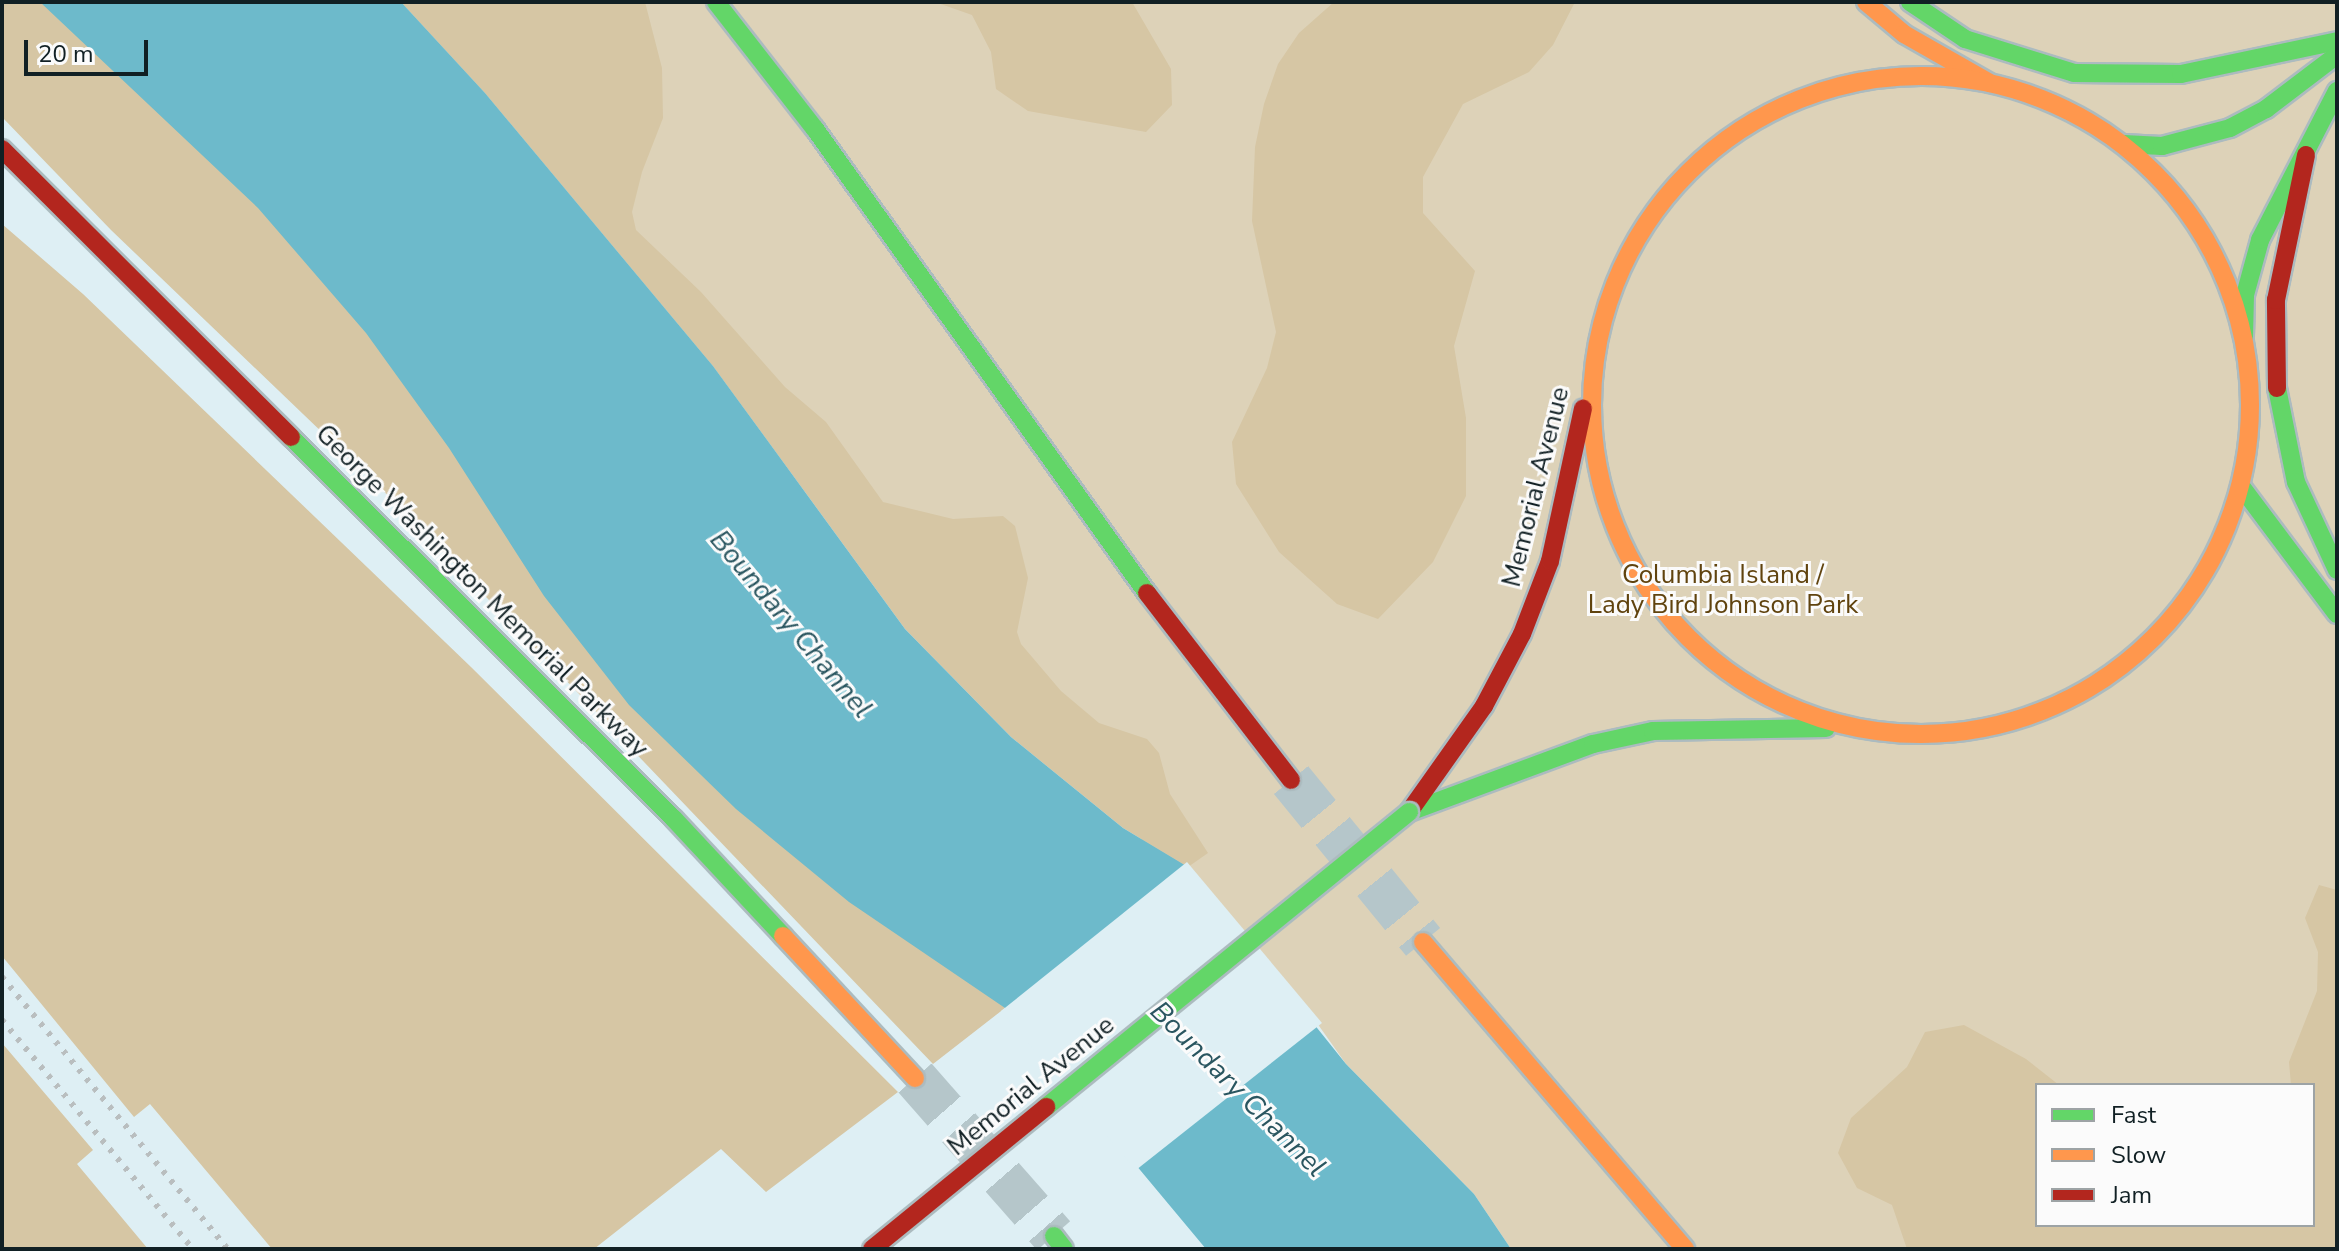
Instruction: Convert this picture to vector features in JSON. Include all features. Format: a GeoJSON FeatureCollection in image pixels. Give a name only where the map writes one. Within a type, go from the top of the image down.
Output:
{"type":"FeatureCollection","features":[{"type":"Feature","properties":{"kind":"main road"},"geometry":{"type":"LineString","coordinates":[[716,2],[815,129],[1085,513],[1291,780]]}},
{"type":"Feature","properties":{"kind":"main road"},"geometry":{"type":"LineString","coordinates":[[1866,2],[1904,34],[1990,83],[2051,103],[2124,144],[2172,198],[2204,247],[2226,304],[2243,370]]}},
{"type":"Feature","properties":{"kind":"main road"},"geometry":{"type":"LineString","coordinates":[[1910,2],[1943,27],[2001,54],[2101,75],[2181,74],[2337,41]]}},
{"type":"Feature","properties":{"kind":"main road"},"geometry":{"type":"LineString","coordinates":[[2124,144],[2162,146],[2230,128],[2337,55]]}},
{"type":"Feature","properties":{"kind":"main road"},"geometry":{"type":"LineString","coordinates":[[1840,728],[1748,677],[1689,625],[1662,592],[1628,537],[1610,493],[1590,379],[1602,300],[1623,245],[1669,177],[1707,144],[1751,119],[1842,91],[1932,79],[1990,83]]}},
{"type":"Feature","properties":{"kind":"main road"},"geometry":{"type":"LineString","coordinates":[[2243,370],[2245,295],[2253,262],[2337,91]]}},
{"type":"Feature","properties":{"kind":"main road","name":"George Washington Memorial Parkway"},"geometry":{"type":"LineString","coordinates":[[2,149],[674,819],[915,1078]]}},
{"type":"Feature","properties":{"kind":"main road"},"geometry":{"type":"LineString","coordinates":[[2306,155],[2276,300],[2274,362],[2280,418],[2296,482],[2337,570]]}},
{"type":"Feature","properties":{"kind":"main road","name":"Memorial Avenue"},"geometry":{"type":"LineString","coordinates":[[1409,812],[1593,744],[1653,731],[1840,728],[1946,736],[2012,724],[2074,700],[2131,661],[2179,615],[2216,560],[2243,489],[2249,443],[2243,370]]}},
{"type":"Feature","properties":{"kind":"main road","name":"Memorial Avenue"},"geometry":{"type":"LineString","coordinates":[[872,1249],[1409,812],[1504,671],[1538,596],[1590,379]]}},
{"type":"Feature","properties":{"kind":"main road"},"geometry":{"type":"LineString","coordinates":[[2243,489],[2337,614]]}},
{"type":"Feature","properties":{"kind":"main road"},"geometry":{"type":"LineString","coordinates":[[1423,942],[1685,1249]]}},
{"type":"Feature","properties":{"kind":"green space","name":"Columbia Island / Lady Bird Johnson Park"},"geometry":{"type":"Polygon","coordinates":[[[401,2],[2337,2],[2337,1249],[1511,1249],[1474,1194],[1346,1064],[1312,1016],[801,486],[713,366],[485,93],[401,2]]]}},
{"type":"Feature","properties":{"kind":"shaded area"},"geometry":{"type":"Polygon","coordinates":[[[2,2],[66,2],[446,377],[1005,1008],[933,1064],[401,508],[111,230],[2,117],[2,2]]]}},
{"type":"Feature","properties":{"kind":"shaded area"},"geometry":{"type":"Polygon","coordinates":[[[401,2],[645,2],[662,68],[663,118],[642,172],[632,212],[636,230],[701,292],[785,387],[826,422],[883,502],[953,519],[1003,516],[1015,526],[1028,578],[1017,632],[1021,644],[1061,691],[1099,723],[1147,739],[1159,753],[1170,794],[1208,853],[1188,867],[1123,828],[1011,737],[905,629],[713,366],[485,93],[401,2]]]}},
{"type":"Feature","properties":{"kind":"shaded area"},"geometry":{"type":"Polygon","coordinates":[[[935,2],[1132,2],[1171,69],[1172,105],[1146,132],[1028,111],[996,89],[991,52],[972,15],[935,2]]]}},
{"type":"Feature","properties":{"kind":"shaded area"},"geometry":{"type":"Polygon","coordinates":[[[1334,2],[1575,2],[1553,45],[1529,72],[1463,104],[1423,177],[1423,213],[1475,271],[1454,346],[1466,418],[1466,496],[1433,562],[1378,619],[1337,604],[1279,552],[1236,484],[1232,442],[1267,368],[1276,332],[1252,221],[1255,147],[1264,104],[1278,64],[1299,33],[1334,2]]]}},
{"type":"Feature","properties":{"kind":"shaded area"},"geometry":{"type":"Polygon","coordinates":[[[2,224],[83,294],[471,667],[898,1092],[766,1192],[721,1149],[594,1249],[272,1249],[150,1104],[134,1117],[2,956],[2,224]]]}},
{"type":"Feature","properties":{"kind":"shaded area"},"geometry":{"type":"Polygon","coordinates":[[[2319,885],[2337,890],[2337,1249],[1907,1249],[1892,1205],[1857,1188],[1838,1153],[1851,1118],[1907,1067],[1925,1032],[1964,1025],[2026,1059],[2056,1083],[2035,1083],[2035,1227],[2315,1227],[2315,1083],[2291,1083],[2289,1062],[2317,991],[2318,952],[2305,918],[2319,885]]]}},
{"type":"Feature","properties":{"kind":"shaded area"},"geometry":{"type":"Polygon","coordinates":[[[2,1043],[93,1150],[77,1164],[148,1249],[2,1249],[2,1043]]]}},
{"type":"Feature","properties":{"kind":"water","name":"Boundary Channel"},"geometry":{"type":"Polygon","coordinates":[[[40,2],[401,2],[485,93],[713,366],[905,629],[1011,737],[1123,828],[1188,867],[1346,1064],[1474,1194],[1511,1249],[1206,1249],[1005,1008],[849,902],[736,809],[629,705],[544,596],[449,448],[366,333],[258,208],[40,2]]]}},
{"type":"Feature","properties":{"kind":"pier"},"geometry":{"type":"Polygon","coordinates":[[[1187,862],[1322,1023],[1136,1170],[1001,1011],[1187,862]]]}},
{"type":"Feature","properties":{"kind":"tunnel"},"geometry":{"type":"LineString","coordinates":[[1291,780],[1423,942]]}},
{"type":"Feature","properties":{"kind":"tunnel"},"geometry":{"type":"LineString","coordinates":[[915,1078],[1054,1236]]}},
{"type":"Feature","properties":{"kind":"railway"},"geometry":{"type":"LineString","coordinates":[[2,977],[228,1249]]}},
{"type":"Feature","properties":{"kind":"railway"},"geometry":{"type":"LineString","coordinates":[[2,1020],[193,1249]]}},
{"type":"Feature","properties":{"kind":"traffic: fast"},"geometry":{"type":"LineString","coordinates":[[716,2],[815,129],[1147,593]]}},
{"type":"Feature","properties":{"kind":"traffic: fast"},"geometry":{"type":"LineString","coordinates":[[1910,2],[1965,39],[2074,73],[2181,74],[2337,41]]}},
{"type":"Feature","properties":{"kind":"traffic: fast"},"geometry":{"type":"LineString","coordinates":[[2124,144],[2162,146],[2230,128],[2266,109],[2337,55]]}},
{"type":"Feature","properties":{"kind":"traffic: fast"},"geometry":{"type":"LineString","coordinates":[[2244,336],[2245,295],[2260,240],[2337,91]]}},
{"type":"Feature","properties":{"kind":"traffic: fast"},"geometry":{"type":"LineString","coordinates":[[2277,388],[2296,482],[2337,570]]}},
{"type":"Feature","properties":{"kind":"traffic: fast"},"geometry":{"type":"LineString","coordinates":[[291,437],[674,819],[783,936]]}},
{"type":"Feature","properties":{"kind":"traffic: fast"},"geometry":{"type":"LineString","coordinates":[[2243,489],[2337,614]]}},
{"type":"Feature","properties":{"kind":"traffic: fast"},"geometry":{"type":"LineString","coordinates":[[1409,812],[1593,744],[1653,731],[1826,728]]}},
{"type":"Feature","properties":{"kind":"traffic: fast"},"geometry":{"type":"LineString","coordinates":[[1046,1107],[1409,812]]}},
{"type":"Feature","properties":{"kind":"traffic: fast"},"geometry":{"type":"LineString","coordinates":[[1054,1236],[1064,1249]]}},
{"type":"Feature","properties":{"kind":"traffic: slow"},"geometry":{"type":"LineString","coordinates":[[1866,2],[1904,34],[1990,83]]}},
{"type":"Feature","properties":{"kind":"traffic: slow"},"geometry":{"type":"LineString","coordinates":[[1921,76],[1985,83],[2047,101],[2104,132],[2153,173],[2194,222],[2225,279],[2243,341],[2250,405],[2243,469],[2225,531],[2194,588],[2153,637],[2104,678],[2047,709],[1985,727],[1921,734],[1857,727],[1795,709],[1738,678],[1689,637],[1648,588],[1617,531],[1599,469],[1592,405],[1599,341],[1617,279],[1648,222],[1689,173],[1738,132],[1795,101],[1857,83],[1921,76]]}},
{"type":"Feature","properties":{"kind":"traffic: slow"},"geometry":{"type":"LineString","coordinates":[[783,936],[915,1078]]}},
{"type":"Feature","properties":{"kind":"traffic: slow"},"geometry":{"type":"LineString","coordinates":[[1423,942],[1685,1249]]}},
{"type":"Feature","properties":{"kind":"traffic: jam"},"geometry":{"type":"LineString","coordinates":[[2,149],[291,437]]}},
{"type":"Feature","properties":{"kind":"traffic: jam"},"geometry":{"type":"LineString","coordinates":[[2277,388],[2276,300],[2306,155]]}},
{"type":"Feature","properties":{"kind":"traffic: jam"},"geometry":{"type":"LineString","coordinates":[[1409,812],[1484,706],[1522,634],[1550,561],[1583,409]]}},
{"type":"Feature","properties":{"kind":"traffic: jam"},"geometry":{"type":"LineString","coordinates":[[1147,593],[1291,780]]}},
{"type":"Feature","properties":{"kind":"traffic: jam"},"geometry":{"type":"LineString","coordinates":[[872,1249],[1046,1107]]}}]}
